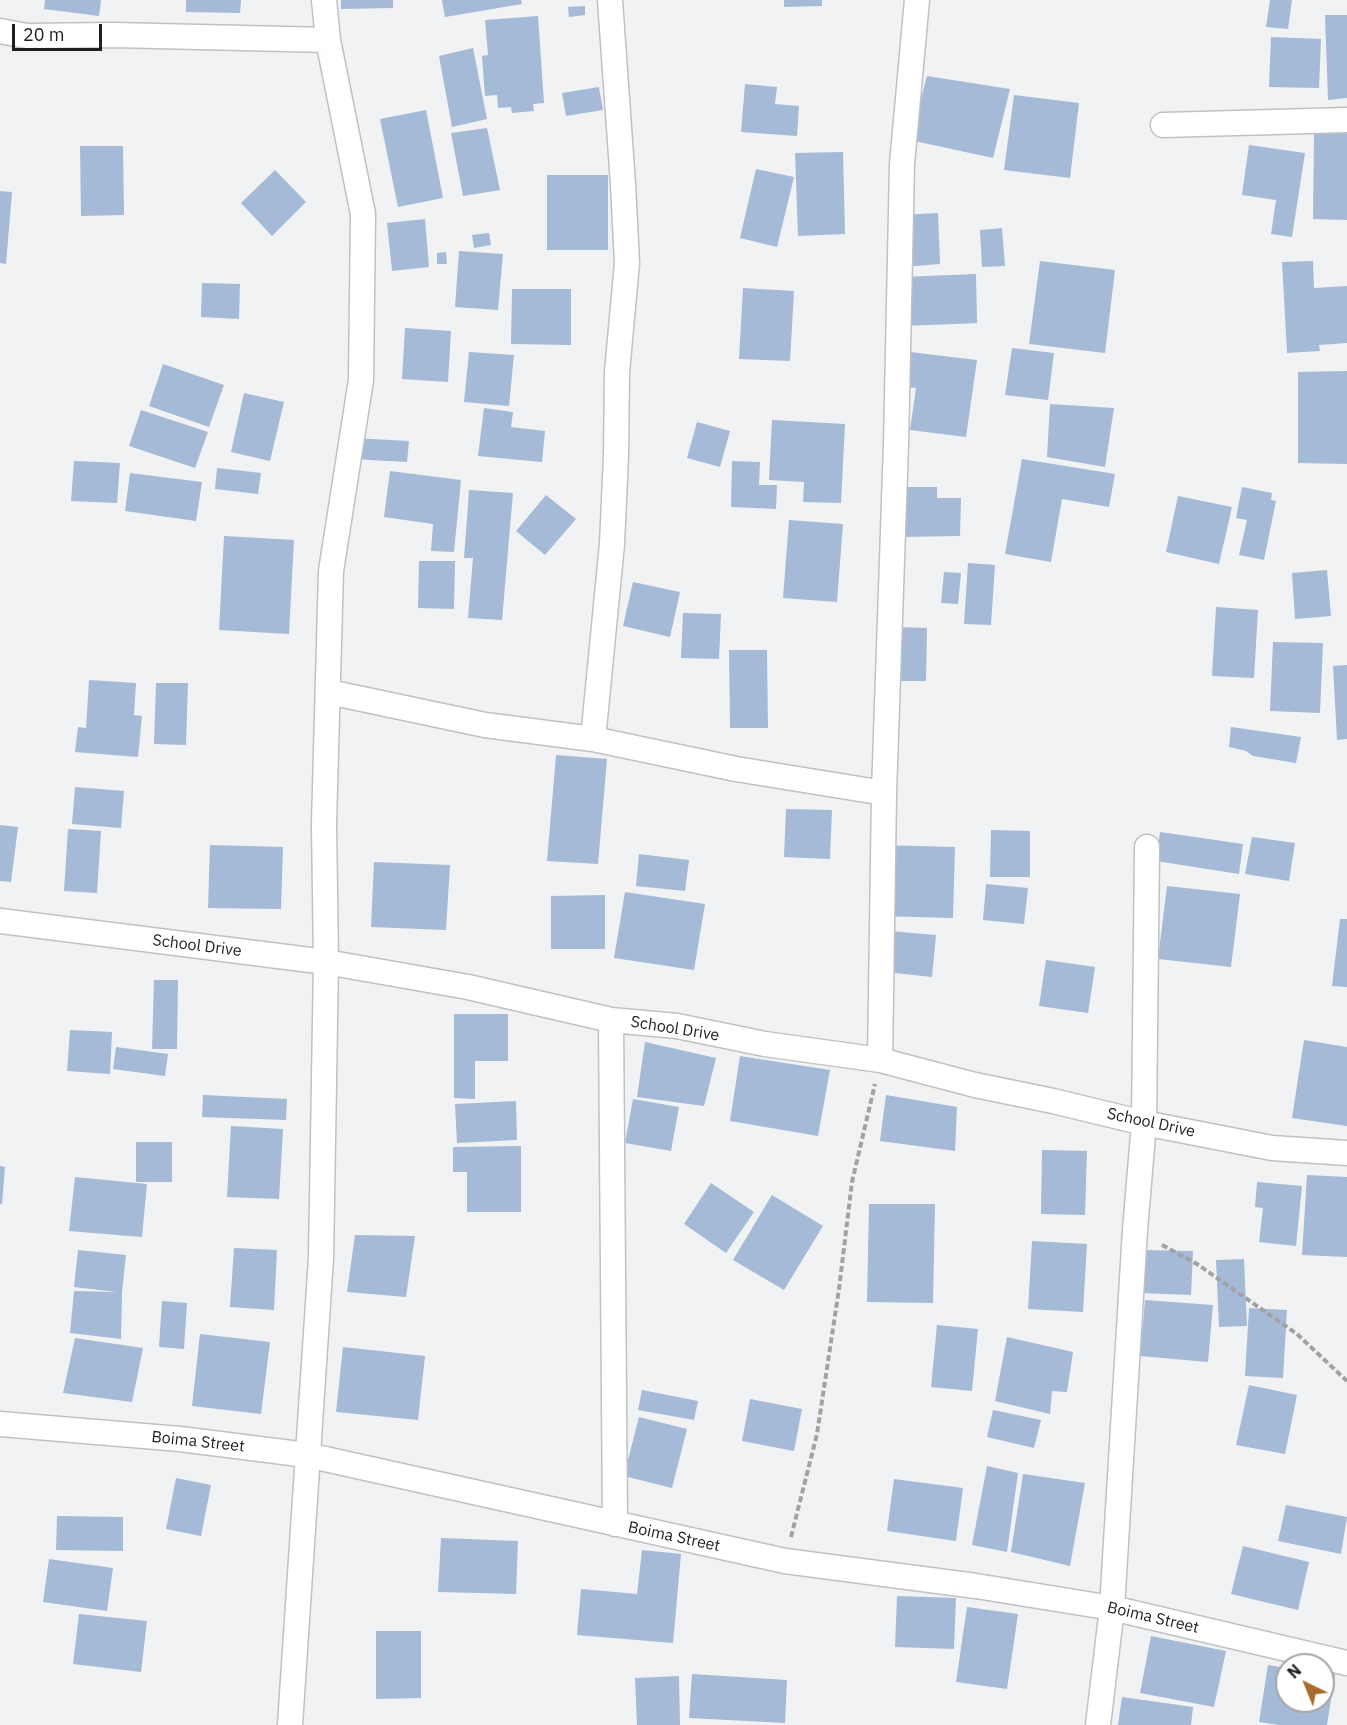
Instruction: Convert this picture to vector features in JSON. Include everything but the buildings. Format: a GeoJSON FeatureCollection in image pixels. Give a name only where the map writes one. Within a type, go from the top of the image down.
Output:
{"type":"FeatureCollection","features":[{"type":"Feature","properties":{"kind":"street"},"geometry":{"type":"LineString","coordinates":[[290,1725],[321,1258],[326,962],[324,825],[331,571],[361,380],[363,214],[328,40],[324,0]]}},
{"type":"Feature","properties":{"kind":"street"},"geometry":{"type":"LineString","coordinates":[[593,739],[612,544],[617,372],[627,263],[610,0]]}},
{"type":"Feature","properties":{"kind":"street"},"geometry":{"type":"LineString","coordinates":[[880,1060],[884,793],[896,444],[902,164],[917,0]]}},
{"type":"Feature","properties":{"kind":"street"},"geometry":{"type":"LineString","coordinates":[[0,32],[27,36],[114,35],[328,40]]}},
{"type":"Feature","properties":{"kind":"street"},"geometry":{"type":"LineString","coordinates":[[1163,124],[1347,120]]}},
{"type":"Feature","properties":{"kind":"street"},"geometry":{"type":"LineString","coordinates":[[329,692],[485,725],[593,739],[736,769],[884,793]]}},
{"type":"Feature","properties":{"kind":"street"},"geometry":{"type":"LineString","coordinates":[[1098,1725],[1112,1608],[1135,1230],[1144,1123],[1147,847]]}},
{"type":"Feature","properties":{"kind":"street","name":"School Drive"},"geometry":{"type":"LineString","coordinates":[[0,921],[326,962],[468,987],[611,1020],[677,1026],[765,1044],[880,1060],[975,1085],[1144,1123],[1272,1148],[1347,1154]]}},
{"type":"Feature","properties":{"kind":"street"},"geometry":{"type":"LineString","coordinates":[[611,1020],[615,1524]]}},
{"type":"Feature","properties":{"kind":"street","name":"Boima Street"},"geometry":{"type":"LineString","coordinates":[[0,1424],[180,1439],[307,1455],[785,1561],[976,1586],[1112,1608],[1347,1663]]}},
{"type":"Feature","properties":{"kind":"path"},"geometry":{"type":"LineString","coordinates":[[785,1561],[817,1434],[839,1289],[852,1182],[880,1060]]}},
{"type":"Feature","properties":{"kind":"path"},"geometry":{"type":"LineString","coordinates":[[1135,1230],[1197,1264],[1245,1296],[1296,1334],[1347,1381]]}}]}
